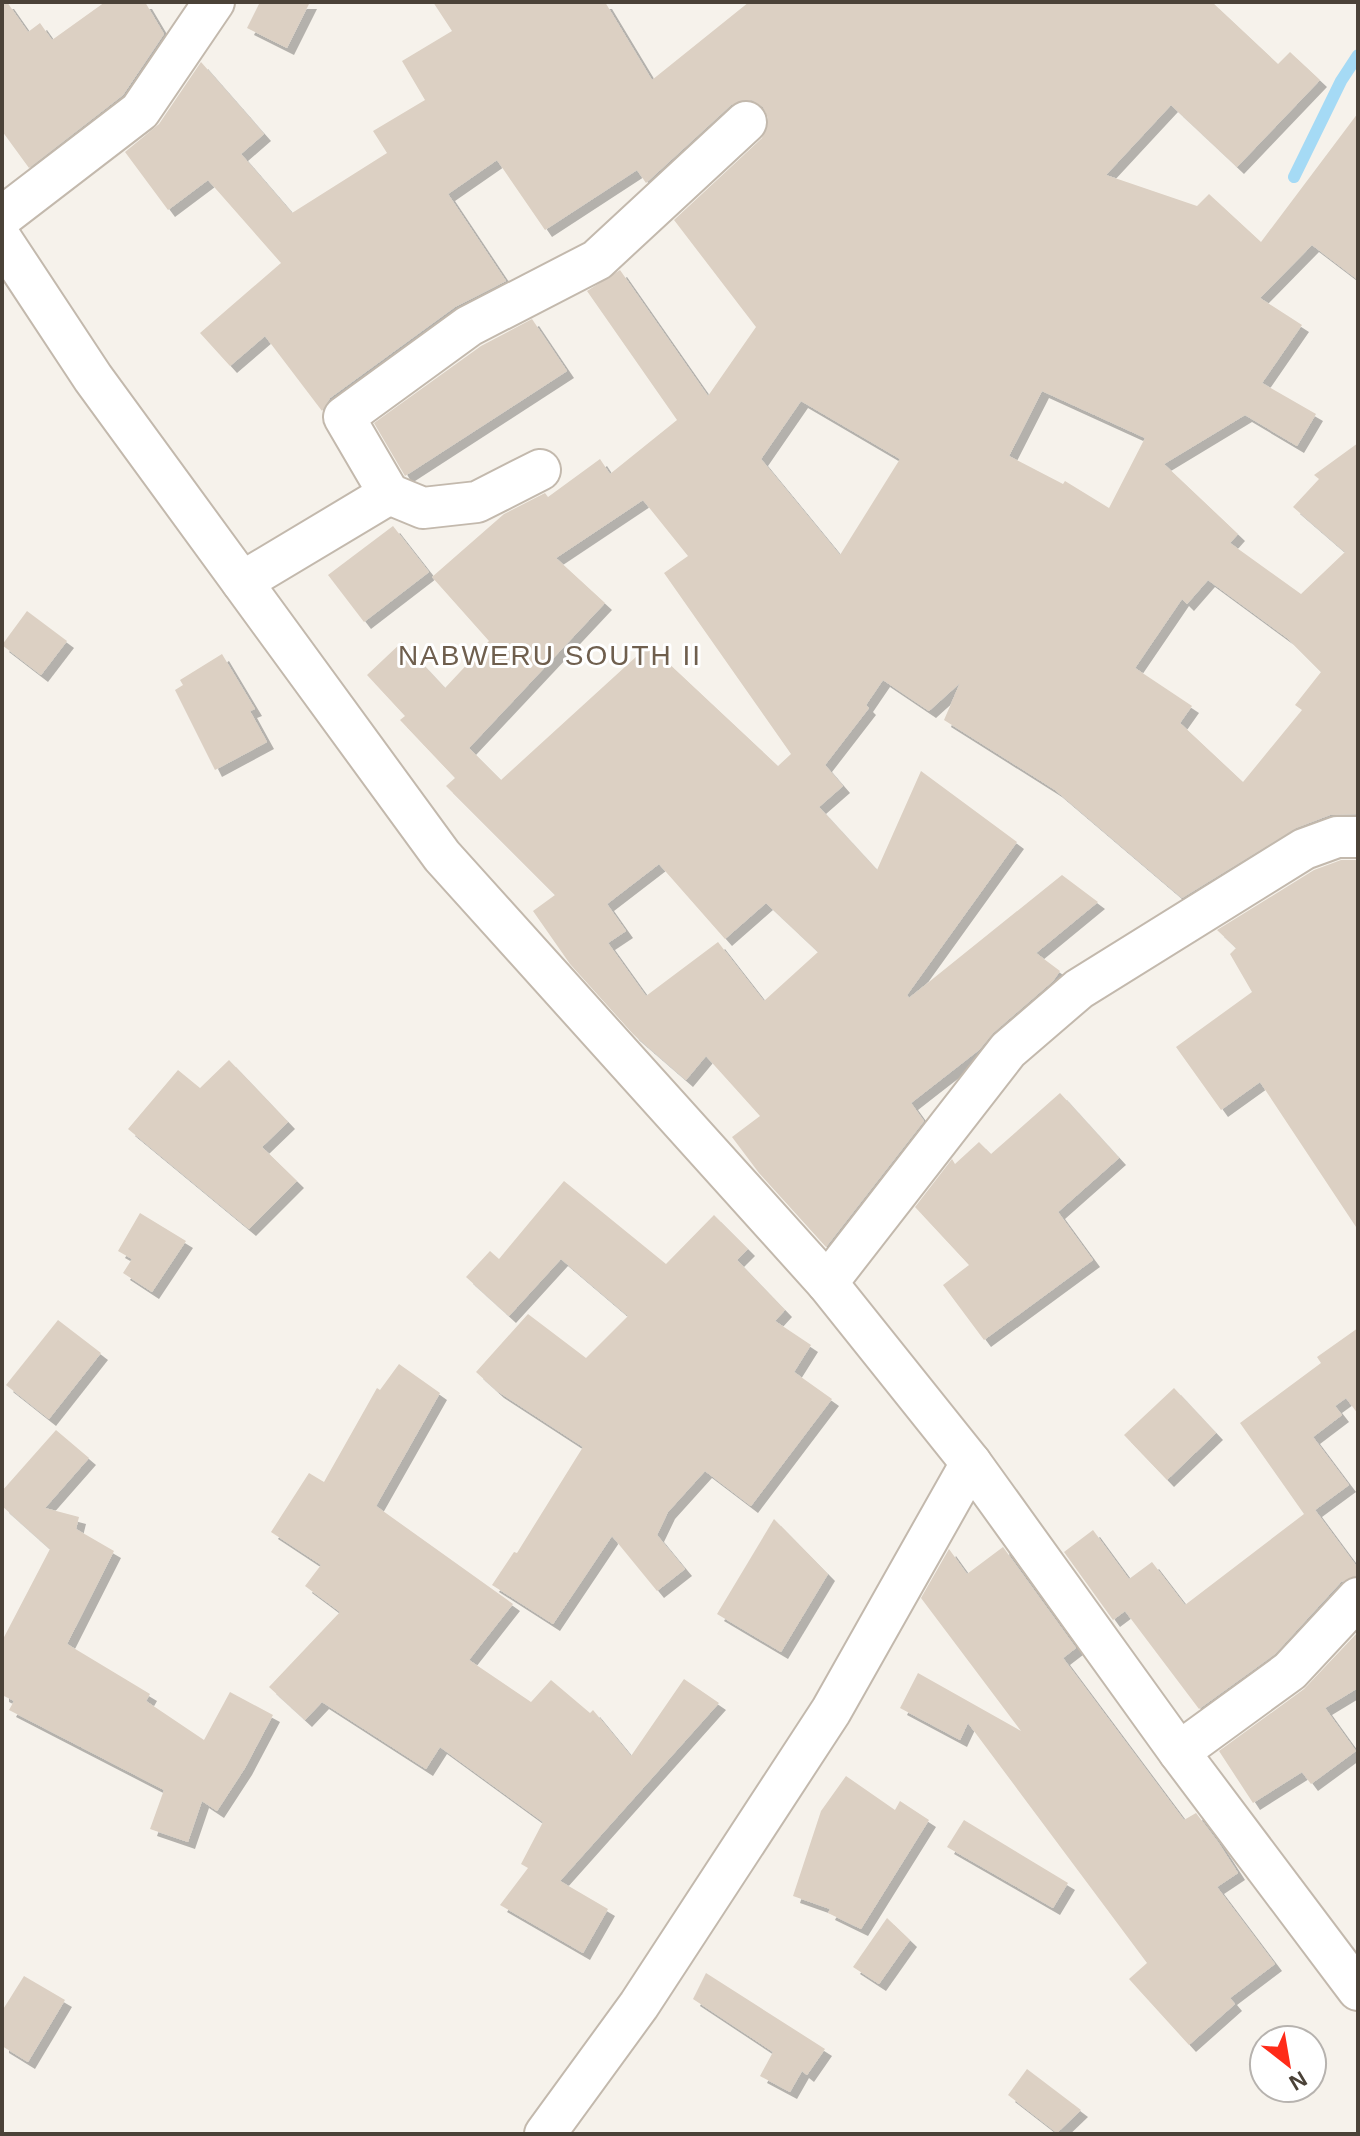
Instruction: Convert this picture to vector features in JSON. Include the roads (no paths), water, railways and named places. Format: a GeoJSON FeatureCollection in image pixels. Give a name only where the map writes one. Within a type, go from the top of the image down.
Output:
{"type":"FeatureCollection","features":[{"type":"Feature","properties":{"kind":"street"},"geometry":{"type":"LineString","coordinates":[[2,217],[140,111],[214,2]]}},
{"type":"Feature","properties":{"kind":"street"},"geometry":{"type":"LineString","coordinates":[[540,470],[477,502],[423,508],[389,494],[344,417],[469,326],[597,260],[746,122]]}},
{"type":"Feature","properties":{"kind":"street"},"geometry":{"type":"LineString","coordinates":[[2,240],[93,378],[442,856],[827,1283],[971,1463],[1179,1752],[1358,1990]]}},
{"type":"Feature","properties":{"kind":"street"},"geometry":{"type":"LineString","coordinates":[[242,582],[389,494]]}},
{"type":"Feature","properties":{"kind":"street"},"geometry":{"type":"LineString","coordinates":[[827,1283],[1008,1050],[1079,989],[1304,849],[1337,837],[1358,837]]}},
{"type":"Feature","properties":{"kind":"street"},"geometry":{"type":"LineString","coordinates":[[545,2134],[639,2005],[831,1711],[971,1463]]}},
{"type":"Feature","properties":{"kind":"street"},"geometry":{"type":"LineString","coordinates":[[1179,1752],[1290,1671],[1358,1598]]}},
{"type":"Feature","properties":{"kind":"waterway"},"geometry":{"type":"LineString","coordinates":[[1294,177],[1341,81],[1358,55]]}},
{"type":"Feature","properties":{"kind":"district","name":"NABWERU SOUTH II"},"geometry":{"type":"Point","coordinates":[550,655]}}]}
